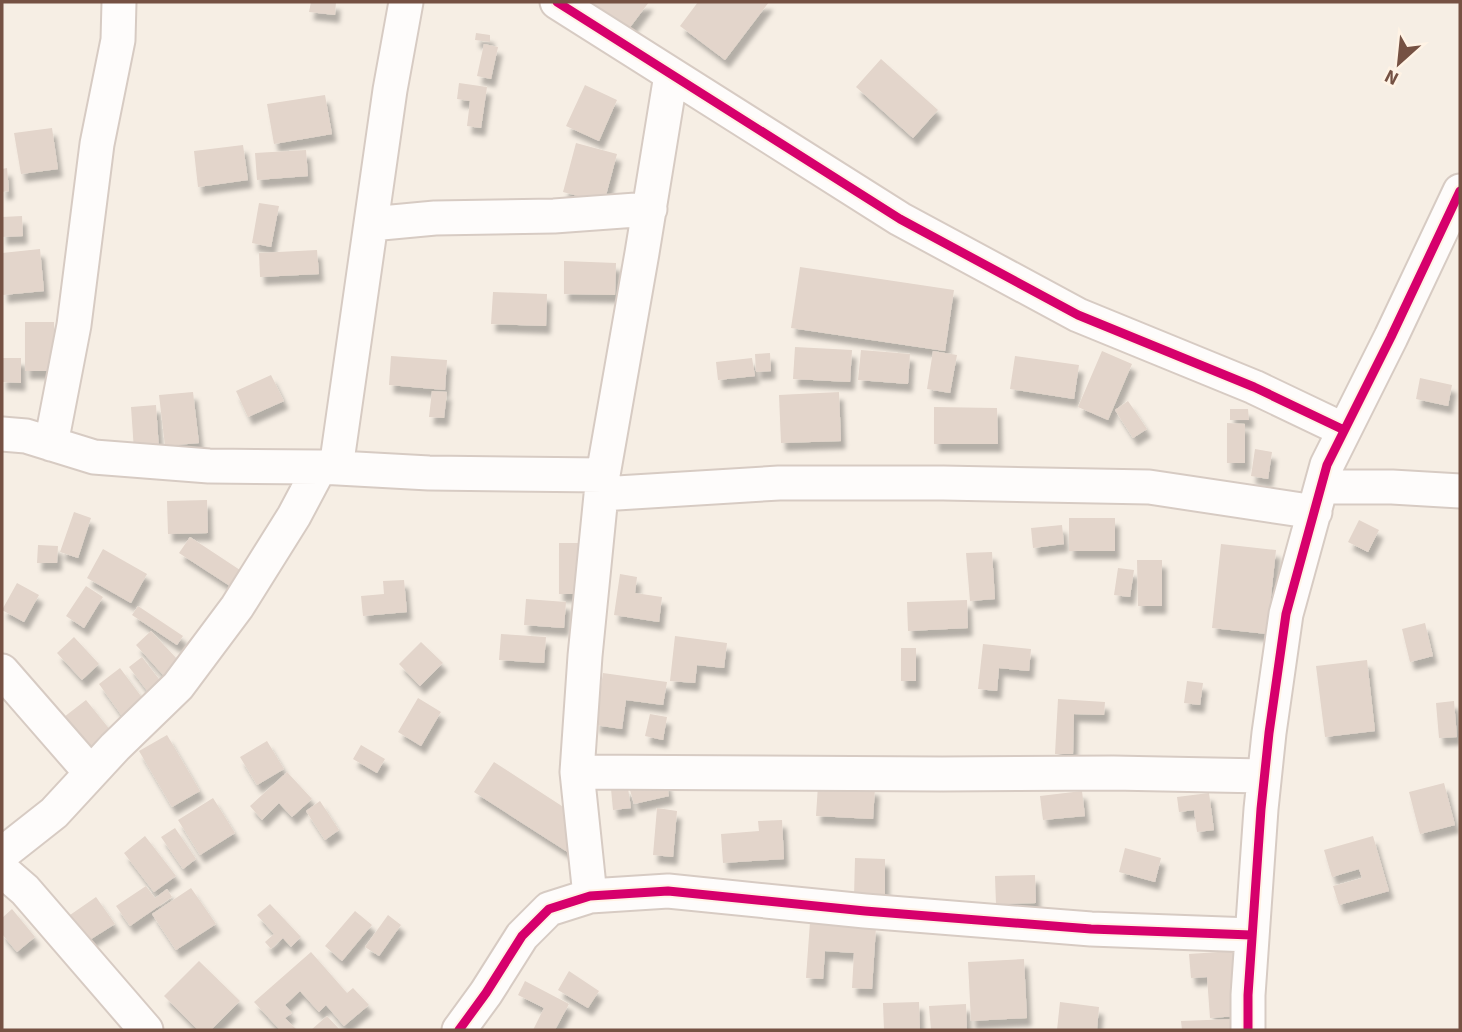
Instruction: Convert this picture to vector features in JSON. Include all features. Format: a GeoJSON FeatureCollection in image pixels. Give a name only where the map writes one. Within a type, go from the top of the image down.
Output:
{"type":"FeatureCollection","features":[{"type":"Feature","properties":{"kind":"street"},"geometry":{"type":"LineString","coordinates":[[51,444],[74,325],[97,144],[118,40],[119,2]]}},
{"type":"Feature","properties":{"kind":"street"},"geometry":{"type":"LineString","coordinates":[[2,854],[54,813],[115,747],[178,686],[237,607],[328,467],[371,224],[390,90],[406,2]]}},
{"type":"Feature","properties":{"kind":"street"},"geometry":{"type":"LineString","coordinates":[[557,2],[900,219],[1078,315],[1254,387],[1344,430]]}},
{"type":"Feature","properties":{"kind":"street"},"geometry":{"type":"LineString","coordinates":[[590,895],[577,772],[585,656],[602,484],[671,75]]}},
{"type":"Feature","properties":{"kind":"street"},"geometry":{"type":"LineString","coordinates":[[1248,1030],[1251,935],[1265,776],[1286,614],[1327,465],[1460,191]]}},
{"type":"Feature","properties":{"kind":"street"},"geometry":{"type":"LineString","coordinates":[[371,224],[435,218],[554,216],[650,209]]}},
{"type":"Feature","properties":{"kind":"street"},"geometry":{"type":"LineString","coordinates":[[2,434],[26,436],[94,457],[140,461],[209,466],[328,467],[602,484],[943,483],[1149,487],[1318,499],[1392,487],[1460,491]]}},
{"type":"Feature","properties":{"kind":"street"},"geometry":{"type":"LineString","coordinates":[[2,671],[91,773]]}},
{"type":"Feature","properties":{"kind":"street"},"geometry":{"type":"LineString","coordinates":[[577,772],[1113,773],[1265,776]]}},
{"type":"Feature","properties":{"kind":"street"},"geometry":{"type":"LineString","coordinates":[[2,870],[24,890],[146,1030]]}},
{"type":"Feature","properties":{"kind":"street"},"geometry":{"type":"LineString","coordinates":[[459,1030],[522,936],[549,909],[590,895],[668,891],[865,911],[1091,929],[1251,935]]}},
{"type":"Feature","properties":{"kind":"building"},"geometry":{"type":"Polygon","coordinates":[[[311,2],[336,2],[335,15],[309,12],[311,2]]]}},
{"type":"Feature","properties":{"kind":"building"},"geometry":{"type":"Polygon","coordinates":[[[591,2],[649,2],[628,30],[591,2]]]}},
{"type":"Feature","properties":{"kind":"building"},"geometry":{"type":"Polygon","coordinates":[[[698,2],[769,2],[725,60],[680,26],[698,2]]]}},
{"type":"Feature","properties":{"kind":"building"},"geometry":{"type":"Polygon","coordinates":[[[476,33],[490,35],[490,42],[475,40],[476,33]]]}},
{"type":"Feature","properties":{"kind":"building"},"geometry":{"type":"Polygon","coordinates":[[[484,44],[498,47],[491,79],[477,76],[484,44]]]}},
{"type":"Feature","properties":{"kind":"building"},"geometry":{"type":"Polygon","coordinates":[[[881,59],[938,110],[913,138],[856,87],[881,59]]]}},
{"type":"Feature","properties":{"kind":"building"},"geometry":{"type":"Polygon","coordinates":[[[459,83],[487,87],[481,128],[467,126],[470,101],[457,99],[459,83]]]}},
{"type":"Feature","properties":{"kind":"building"},"geometry":{"type":"Polygon","coordinates":[[[585,85],[617,100],[599,141],[566,126],[585,85]]]}},
{"type":"Feature","properties":{"kind":"building"},"geometry":{"type":"Polygon","coordinates":[[[325,95],[332,134],[274,144],[267,104],[325,95]]]}},
{"type":"Feature","properties":{"kind":"building"},"geometry":{"type":"Polygon","coordinates":[[[52,128],[58,169],[21,174],[14,133],[52,128]]]}},
{"type":"Feature","properties":{"kind":"building"},"geometry":{"type":"Polygon","coordinates":[[[576,143],[617,154],[604,203],[563,192],[576,143]]]}},
{"type":"Feature","properties":{"kind":"building"},"geometry":{"type":"Polygon","coordinates":[[[243,145],[248,180],[198,187],[194,151],[243,145]]]}},
{"type":"Feature","properties":{"kind":"building"},"geometry":{"type":"Polygon","coordinates":[[[306,150],[308,176],[257,180],[255,153],[306,150]]]}},
{"type":"Feature","properties":{"kind":"building"},"geometry":{"type":"Polygon","coordinates":[[[7,168],[9,191],[2,192],[2,169],[7,168]]]}},
{"type":"Feature","properties":{"kind":"building"},"geometry":{"type":"Polygon","coordinates":[[[259,203],[279,206],[271,247],[252,243],[259,203]]]}},
{"type":"Feature","properties":{"kind":"building"},"geometry":{"type":"Polygon","coordinates":[[[22,216],[23,236],[2,237],[2,217],[22,216]]]}},
{"type":"Feature","properties":{"kind":"building"},"geometry":{"type":"Polygon","coordinates":[[[40,249],[44,291],[3,295],[2,253],[40,249]]]}},
{"type":"Feature","properties":{"kind":"building"},"geometry":{"type":"Polygon","coordinates":[[[317,250],[319,274],[260,277],[259,253],[317,250]]]}},
{"type":"Feature","properties":{"kind":"building"},"geometry":{"type":"Polygon","coordinates":[[[564,261],[616,263],[615,295],[564,294],[564,261]]]}},
{"type":"Feature","properties":{"kind":"building"},"geometry":{"type":"Polygon","coordinates":[[[800,267],[954,290],[945,351],[791,328],[800,267]]]}},
{"type":"Feature","properties":{"kind":"building"},"geometry":{"type":"Polygon","coordinates":[[[493,292],[547,294],[546,326],[491,324],[493,292]]]}},
{"type":"Feature","properties":{"kind":"building"},"geometry":{"type":"Polygon","coordinates":[[[25,322],[54,322],[54,371],[25,371],[25,322]]]}},
{"type":"Feature","properties":{"kind":"building"},"geometry":{"type":"Polygon","coordinates":[[[795,347],[852,350],[850,382],[793,379],[795,347]]]}},
{"type":"Feature","properties":{"kind":"building"},"geometry":{"type":"Polygon","coordinates":[[[861,350],[910,354],[908,384],[858,380],[861,350]]]}},
{"type":"Feature","properties":{"kind":"building"},"geometry":{"type":"Polygon","coordinates":[[[933,351],[957,355],[950,393],[927,389],[933,351]]]}},
{"type":"Feature","properties":{"kind":"building"},"geometry":{"type":"Polygon","coordinates":[[[1102,351],[1132,364],[1108,420],[1078,407],[1102,351]]]}},
{"type":"Feature","properties":{"kind":"building"},"geometry":{"type":"Polygon","coordinates":[[[770,353],[771,371],[756,372],[755,354],[770,353]]]}},
{"type":"Feature","properties":{"kind":"building"},"geometry":{"type":"Polygon","coordinates":[[[391,356],[447,360],[445,390],[389,385],[391,356]]]}},
{"type":"Feature","properties":{"kind":"building"},"geometry":{"type":"Polygon","coordinates":[[[1015,356],[1079,365],[1074,399],[1010,389],[1015,356]]]}},
{"type":"Feature","properties":{"kind":"building"},"geometry":{"type":"Polygon","coordinates":[[[2,358],[21,358],[21,383],[2,382],[2,358]]]}},
{"type":"Feature","properties":{"kind":"building"},"geometry":{"type":"Polygon","coordinates":[[[752,358],[755,376],[718,380],[716,362],[752,358]]]}},
{"type":"Feature","properties":{"kind":"building"},"geometry":{"type":"Polygon","coordinates":[[[271,375],[284,401],[248,417],[236,391],[271,375]]]}},
{"type":"Feature","properties":{"kind":"building"},"geometry":{"type":"Polygon","coordinates":[[[1420,378],[1452,385],[1448,406],[1416,399],[1420,378]]]}},
{"type":"Feature","properties":{"kind":"building"},"geometry":{"type":"Polygon","coordinates":[[[432,391],[447,392],[444,418],[429,417],[432,391]]]}},
{"type":"Feature","properties":{"kind":"building"},"geometry":{"type":"Polygon","coordinates":[[[193,392],[199,443],[165,446],[159,395],[193,392]]]}},
{"type":"Feature","properties":{"kind":"building"},"geometry":{"type":"Polygon","coordinates":[[[839,392],[841,441],[781,443],[779,395],[839,392]]]}},
{"type":"Feature","properties":{"kind":"building"},"geometry":{"type":"Polygon","coordinates":[[[1128,401],[1147,429],[1133,438],[1115,410],[1128,401]]]}},
{"type":"Feature","properties":{"kind":"building"},"geometry":{"type":"Polygon","coordinates":[[[156,405],[159,449],[134,450],[131,407],[156,405]]]}},
{"type":"Feature","properties":{"kind":"building"},"geometry":{"type":"Polygon","coordinates":[[[934,407],[997,408],[998,444],[934,444],[934,407]]]}},
{"type":"Feature","properties":{"kind":"building"},"geometry":{"type":"Polygon","coordinates":[[[1230,409],[1248,409],[1249,420],[1230,420],[1230,409]]]}},
{"type":"Feature","properties":{"kind":"building"},"geometry":{"type":"Polygon","coordinates":[[[1227,423],[1245,424],[1245,463],[1227,463],[1227,423]]]}},
{"type":"Feature","properties":{"kind":"building"},"geometry":{"type":"Polygon","coordinates":[[[1255,449],[1272,452],[1268,479],[1251,476],[1255,449]]]}},
{"type":"Feature","properties":{"kind":"building"},"geometry":{"type":"Polygon","coordinates":[[[207,500],[208,533],[168,534],[167,501],[207,500]]]}},
{"type":"Feature","properties":{"kind":"building"},"geometry":{"type":"Polygon","coordinates":[[[74,512],[91,518],[78,558],[60,552],[74,512]]]}},
{"type":"Feature","properties":{"kind":"building"},"geometry":{"type":"Polygon","coordinates":[[[1069,518],[1115,518],[1115,551],[1069,551],[1069,518]]]}},
{"type":"Feature","properties":{"kind":"building"},"geometry":{"type":"Polygon","coordinates":[[[1359,520],[1379,530],[1368,552],[1348,542],[1359,520]]]}},
{"type":"Feature","properties":{"kind":"building"},"geometry":{"type":"Polygon","coordinates":[[[1062,525],[1064,544],[1033,548],[1031,528],[1062,525]]]}},
{"type":"Feature","properties":{"kind":"building"},"geometry":{"type":"Polygon","coordinates":[[[190,537],[243,572],[233,588],[179,553],[190,537]]]}},
{"type":"Feature","properties":{"kind":"building"},"geometry":{"type":"Polygon","coordinates":[[[559,543],[588,543],[588,594],[559,594],[559,543]]]}},
{"type":"Feature","properties":{"kind":"building"},"geometry":{"type":"Polygon","coordinates":[[[1221,544],[1276,550],[1267,634],[1212,628],[1221,544]]]}},
{"type":"Feature","properties":{"kind":"building"},"geometry":{"type":"Polygon","coordinates":[[[38,545],[58,546],[57,563],[37,563],[38,545]]]}},
{"type":"Feature","properties":{"kind":"building"},"geometry":{"type":"Polygon","coordinates":[[[103,549],[147,574],[131,603],[87,578],[103,549]]]}},
{"type":"Feature","properties":{"kind":"building"},"geometry":{"type":"Polygon","coordinates":[[[992,552],[995,599],[970,601],[966,553],[992,552]]]}},
{"type":"Feature","properties":{"kind":"building"},"geometry":{"type":"Polygon","coordinates":[[[1137,560],[1162,560],[1162,606],[1138,606],[1137,560]]]}},
{"type":"Feature","properties":{"kind":"building"},"geometry":{"type":"Polygon","coordinates":[[[1118,568],[1134,570],[1130,597],[1114,595],[1118,568]]]}},
{"type":"Feature","properties":{"kind":"building"},"geometry":{"type":"Polygon","coordinates":[[[620,574],[637,577],[635,593],[662,597],[659,622],[614,615],[620,574]]]}},
{"type":"Feature","properties":{"kind":"building"},"geometry":{"type":"Polygon","coordinates":[[[404,580],[407,612],[363,616],[361,596],[384,594],[383,581],[404,580]]]}},
{"type":"Feature","properties":{"kind":"building"},"geometry":{"type":"Polygon","coordinates":[[[17,583],[39,595],[24,622],[2,610],[17,583]]]}},
{"type":"Feature","properties":{"kind":"building"},"geometry":{"type":"Polygon","coordinates":[[[86,586],[103,597],[84,628],[66,616],[86,586]]]}},
{"type":"Feature","properties":{"kind":"building"},"geometry":{"type":"Polygon","coordinates":[[[526,599],[566,602],[564,628],[524,625],[526,599]]]}},
{"type":"Feature","properties":{"kind":"building"},"geometry":{"type":"Polygon","coordinates":[[[967,600],[968,628],[908,631],[907,602],[967,600]]]}},
{"type":"Feature","properties":{"kind":"building"},"geometry":{"type":"Polygon","coordinates":[[[138,606],[183,636],[177,645],[132,615],[138,606]]]}},
{"type":"Feature","properties":{"kind":"building"},"geometry":{"type":"Polygon","coordinates":[[[1425,623],[1433,656],[1410,662],[1402,629],[1425,623]]]}},
{"type":"Feature","properties":{"kind":"building"},"geometry":{"type":"Polygon","coordinates":[[[151,631],[190,673],[174,687],[136,645],[151,631]]]}},
{"type":"Feature","properties":{"kind":"building"},"geometry":{"type":"Polygon","coordinates":[[[501,634],[546,637],[544,663],[499,660],[501,634]]]}},
{"type":"Feature","properties":{"kind":"building"},"geometry":{"type":"Polygon","coordinates":[[[675,636],[727,643],[724,668],[697,665],[695,683],[670,681],[675,636]]]}},
{"type":"Feature","properties":{"kind":"building"},"geometry":{"type":"Polygon","coordinates":[[[74,637],[99,664],[82,680],[57,653],[74,637]]]}},
{"type":"Feature","properties":{"kind":"building"},"geometry":{"type":"Polygon","coordinates":[[[421,642],[443,663],[420,686],[399,664],[421,642]]]}},
{"type":"Feature","properties":{"kind":"building"},"geometry":{"type":"Polygon","coordinates":[[[983,644],[1031,649],[1029,671],[999,668],[997,691],[978,689],[983,644]]]}},
{"type":"Feature","properties":{"kind":"building"},"geometry":{"type":"Polygon","coordinates":[[[901,648],[916,648],[916,681],[901,681],[901,648]]]}},
{"type":"Feature","properties":{"kind":"building"},"geometry":{"type":"Polygon","coordinates":[[[142,657],[165,687],[152,697],[129,667],[142,657]]]}},
{"type":"Feature","properties":{"kind":"building"},"geometry":{"type":"Polygon","coordinates":[[[1367,660],[1375,731],[1325,737],[1316,666],[1367,660]]]}},
{"type":"Feature","properties":{"kind":"building"},"geometry":{"type":"Polygon","coordinates":[[[120,668],[149,707],[127,723],[99,684],[120,668]]]}},
{"type":"Feature","properties":{"kind":"building"},"geometry":{"type":"Polygon","coordinates":[[[603,673],[667,682],[663,705],[626,700],[622,729],[595,725],[603,673]]]}},
{"type":"Feature","properties":{"kind":"building"},"geometry":{"type":"Polygon","coordinates":[[[1187,681],[1203,683],[1200,705],[1184,703],[1187,681]]]}},
{"type":"Feature","properties":{"kind":"building"},"geometry":{"type":"Polygon","coordinates":[[[418,698],[441,712],[421,746],[398,732],[418,698]]]}},
{"type":"Feature","properties":{"kind":"building"},"geometry":{"type":"Polygon","coordinates":[[[1058,699],[1105,702],[1104,715],[1074,714],[1073,754],[1055,754],[1058,699]]]}},
{"type":"Feature","properties":{"kind":"building"},"geometry":{"type":"Polygon","coordinates":[[[86,700],[115,736],[93,753],[64,717],[86,700]]]}},
{"type":"Feature","properties":{"kind":"building"},"geometry":{"type":"Polygon","coordinates":[[[1454,701],[1457,737],[1439,738],[1436,703],[1454,701]]]}},
{"type":"Feature","properties":{"kind":"building"},"geometry":{"type":"Polygon","coordinates":[[[650,714],[667,717],[663,740],[645,736],[650,714]]]}},
{"type":"Feature","properties":{"kind":"building"},"geometry":{"type":"Polygon","coordinates":[[[167,735],[200,791],[172,807],[139,751],[167,735]]]}},
{"type":"Feature","properties":{"kind":"building"},"geometry":{"type":"Polygon","coordinates":[[[267,741],[284,769],[257,785],[240,757],[267,741]]]}},
{"type":"Feature","properties":{"kind":"building"},"geometry":{"type":"Polygon","coordinates":[[[361,745],[385,759],[377,773],[353,759],[361,745]]]}},
{"type":"Feature","properties":{"kind":"building"},"geometry":{"type":"Polygon","coordinates":[[[494,762],[588,823],[569,853],[474,792],[494,762]]]}},
{"type":"Feature","properties":{"kind":"building"},"geometry":{"type":"Polygon","coordinates":[[[287,772],[312,799],[292,817],[279,803],[262,820],[250,806],[287,772]]]}},
{"type":"Feature","properties":{"kind":"building"},"geometry":{"type":"Polygon","coordinates":[[[666,781],[669,796],[634,804],[630,790],[666,781]]]}},
{"type":"Feature","properties":{"kind":"building"},"geometry":{"type":"Polygon","coordinates":[[[1444,783],[1455,825],[1420,834],[1409,792],[1444,783]]]}},
{"type":"Feature","properties":{"kind":"building"},"geometry":{"type":"Polygon","coordinates":[[[818,785],[875,788],[873,819],[816,816],[818,785]]]}},
{"type":"Feature","properties":{"kind":"building"},"geometry":{"type":"Polygon","coordinates":[[[628,788],[631,808],[613,810],[611,789],[628,788]]]}},
{"type":"Feature","properties":{"kind":"building"},"geometry":{"type":"Polygon","coordinates":[[[1082,791],[1085,816],[1043,820],[1040,796],[1082,791]]]}},
{"type":"Feature","properties":{"kind":"building"},"geometry":{"type":"Polygon","coordinates":[[[1209,793],[1214,830],[1197,832],[1194,810],[1179,812],[1177,797],[1209,793]]]}},
{"type":"Feature","properties":{"kind":"building"},"geometry":{"type":"Polygon","coordinates":[[[213,798],[235,833],[200,855],[178,820],[213,798]]]}},
{"type":"Feature","properties":{"kind":"building"},"geometry":{"type":"Polygon","coordinates":[[[320,801],[339,830],[325,840],[306,811],[320,801]]]}},
{"type":"Feature","properties":{"kind":"building"},"geometry":{"type":"Polygon","coordinates":[[[657,808],[677,811],[673,857],[653,855],[657,808]]]}},
{"type":"Feature","properties":{"kind":"building"},"geometry":{"type":"Polygon","coordinates":[[[782,820],[784,859],[723,863],[721,834],[759,831],[758,821],[782,820]]]}},
{"type":"Feature","properties":{"kind":"building"},"geometry":{"type":"Polygon","coordinates":[[[175,828],[196,859],[183,869],[161,837],[175,828]]]}},
{"type":"Feature","properties":{"kind":"building"},"geometry":{"type":"Polygon","coordinates":[[[145,836],[176,876],[154,892],[124,853],[145,836]]]}},
{"type":"Feature","properties":{"kind":"building"},"geometry":{"type":"Polygon","coordinates":[[[1373,836],[1389,891],[1339,905],[1333,886],[1362,878],[1359,869],[1332,877],[1324,850],[1373,836]]]}},
{"type":"Feature","properties":{"kind":"building"},"geometry":{"type":"Polygon","coordinates":[[[1125,848],[1161,858],[1155,882],[1119,872],[1125,848]]]}},
{"type":"Feature","properties":{"kind":"building"},"geometry":{"type":"Polygon","coordinates":[[[855,858],[885,859],[885,898],[854,897],[855,858]]]}},
{"type":"Feature","properties":{"kind":"building"},"geometry":{"type":"Polygon","coordinates":[[[1035,875],[1036,903],[996,904],[995,876],[1035,875]]]}},
{"type":"Feature","properties":{"kind":"building"},"geometry":{"type":"Polygon","coordinates":[[[146,886],[155,898],[167,889],[172,897],[130,926],[116,906],[146,886]]]}},
{"type":"Feature","properties":{"kind":"building"},"geometry":{"type":"Polygon","coordinates":[[[191,888],[216,924],[176,950],[152,914],[191,888]]]}},
{"type":"Feature","properties":{"kind":"building"},"geometry":{"type":"Polygon","coordinates":[[[96,897],[115,924],[88,941],[70,915],[96,897]]]}},
{"type":"Feature","properties":{"kind":"building"},"geometry":{"type":"Polygon","coordinates":[[[270,904],[301,937],[291,947],[283,938],[271,949],[265,942],[274,934],[257,915],[270,904]]]}},
{"type":"Feature","properties":{"kind":"building"},"geometry":{"type":"Polygon","coordinates":[[[12,909],[35,937],[17,952],[2,934],[2,918],[12,909]]]}},
{"type":"Feature","properties":{"kind":"building"},"geometry":{"type":"Polygon","coordinates":[[[355,911],[372,925],[342,961],[325,946],[355,911]]]}},
{"type":"Feature","properties":{"kind":"building"},"geometry":{"type":"Polygon","coordinates":[[[388,915],[401,925],[379,956],[365,947],[388,915]]]}},
{"type":"Feature","properties":{"kind":"building"},"geometry":{"type":"Polygon","coordinates":[[[810,922],[876,927],[872,989],[852,988],[854,953],[825,951],[823,979],[806,978],[810,922]]]}},
{"type":"Feature","properties":{"kind":"building"},"geometry":{"type":"Polygon","coordinates":[[[1233,951],[1238,1016],[1210,1018],[1207,977],[1191,978],[1189,954],[1233,951]]]}},
{"type":"Feature","properties":{"kind":"building"},"geometry":{"type":"Polygon","coordinates":[[[311,952],[347,993],[353,988],[369,1005],[344,1026],[326,1005],[319,1012],[300,991],[285,1005],[292,1013],[285,1018],[297,1030],[280,1030],[254,1002],[311,952]]]}},
{"type":"Feature","properties":{"kind":"building"},"geometry":{"type":"Polygon","coordinates":[[[1024,959],[1027,1018],[971,1021],[968,962],[1024,959]]]}},
{"type":"Feature","properties":{"kind":"building"},"geometry":{"type":"Polygon","coordinates":[[[199,961],[240,1001],[211,1030],[198,1030],[164,996],[199,961]]]}},
{"type":"Feature","properties":{"kind":"building"},"geometry":{"type":"Polygon","coordinates":[[[569,971],[599,991],[588,1008],[558,990],[569,971]]]}},
{"type":"Feature","properties":{"kind":"building"},"geometry":{"type":"Polygon","coordinates":[[[525,981],[569,1004],[555,1030],[533,1030],[544,1008],[518,995],[525,981]]]}},
{"type":"Feature","properties":{"kind":"building"},"geometry":{"type":"Polygon","coordinates":[[[919,1002],[920,1030],[884,1030],[883,1003],[919,1002]]]}},
{"type":"Feature","properties":{"kind":"building"},"geometry":{"type":"Polygon","coordinates":[[[1060,1002],[1099,1007],[1097,1030],[1057,1030],[1060,1002]]]}},
{"type":"Feature","properties":{"kind":"building"},"geometry":{"type":"Polygon","coordinates":[[[966,1004],[967,1030],[931,1030],[929,1006],[966,1004]]]}},
{"type":"Feature","properties":{"kind":"building"},"geometry":{"type":"Polygon","coordinates":[[[327,1016],[340,1030],[311,1030],[327,1016]]]}},
{"type":"Feature","properties":{"kind":"building"},"geometry":{"type":"Polygon","coordinates":[[[1233,1019],[1234,1030],[1182,1030],[1181,1021],[1233,1019]]]}},
{"type":"Feature","properties":{"kind":"cycle path"},"geometry":{"type":"LineString","coordinates":[[557,2],[900,219],[1078,315],[1254,387],[1344,430]]}},
{"type":"Feature","properties":{"kind":"cycle path"},"geometry":{"type":"LineString","coordinates":[[1248,1030],[1261,809],[1286,614],[1327,465],[1460,191]]}},
{"type":"Feature","properties":{"kind":"cycle path"},"geometry":{"type":"LineString","coordinates":[[459,1030],[522,936],[549,909],[590,896],[668,891],[865,911],[1091,929],[1251,935]]}}]}
